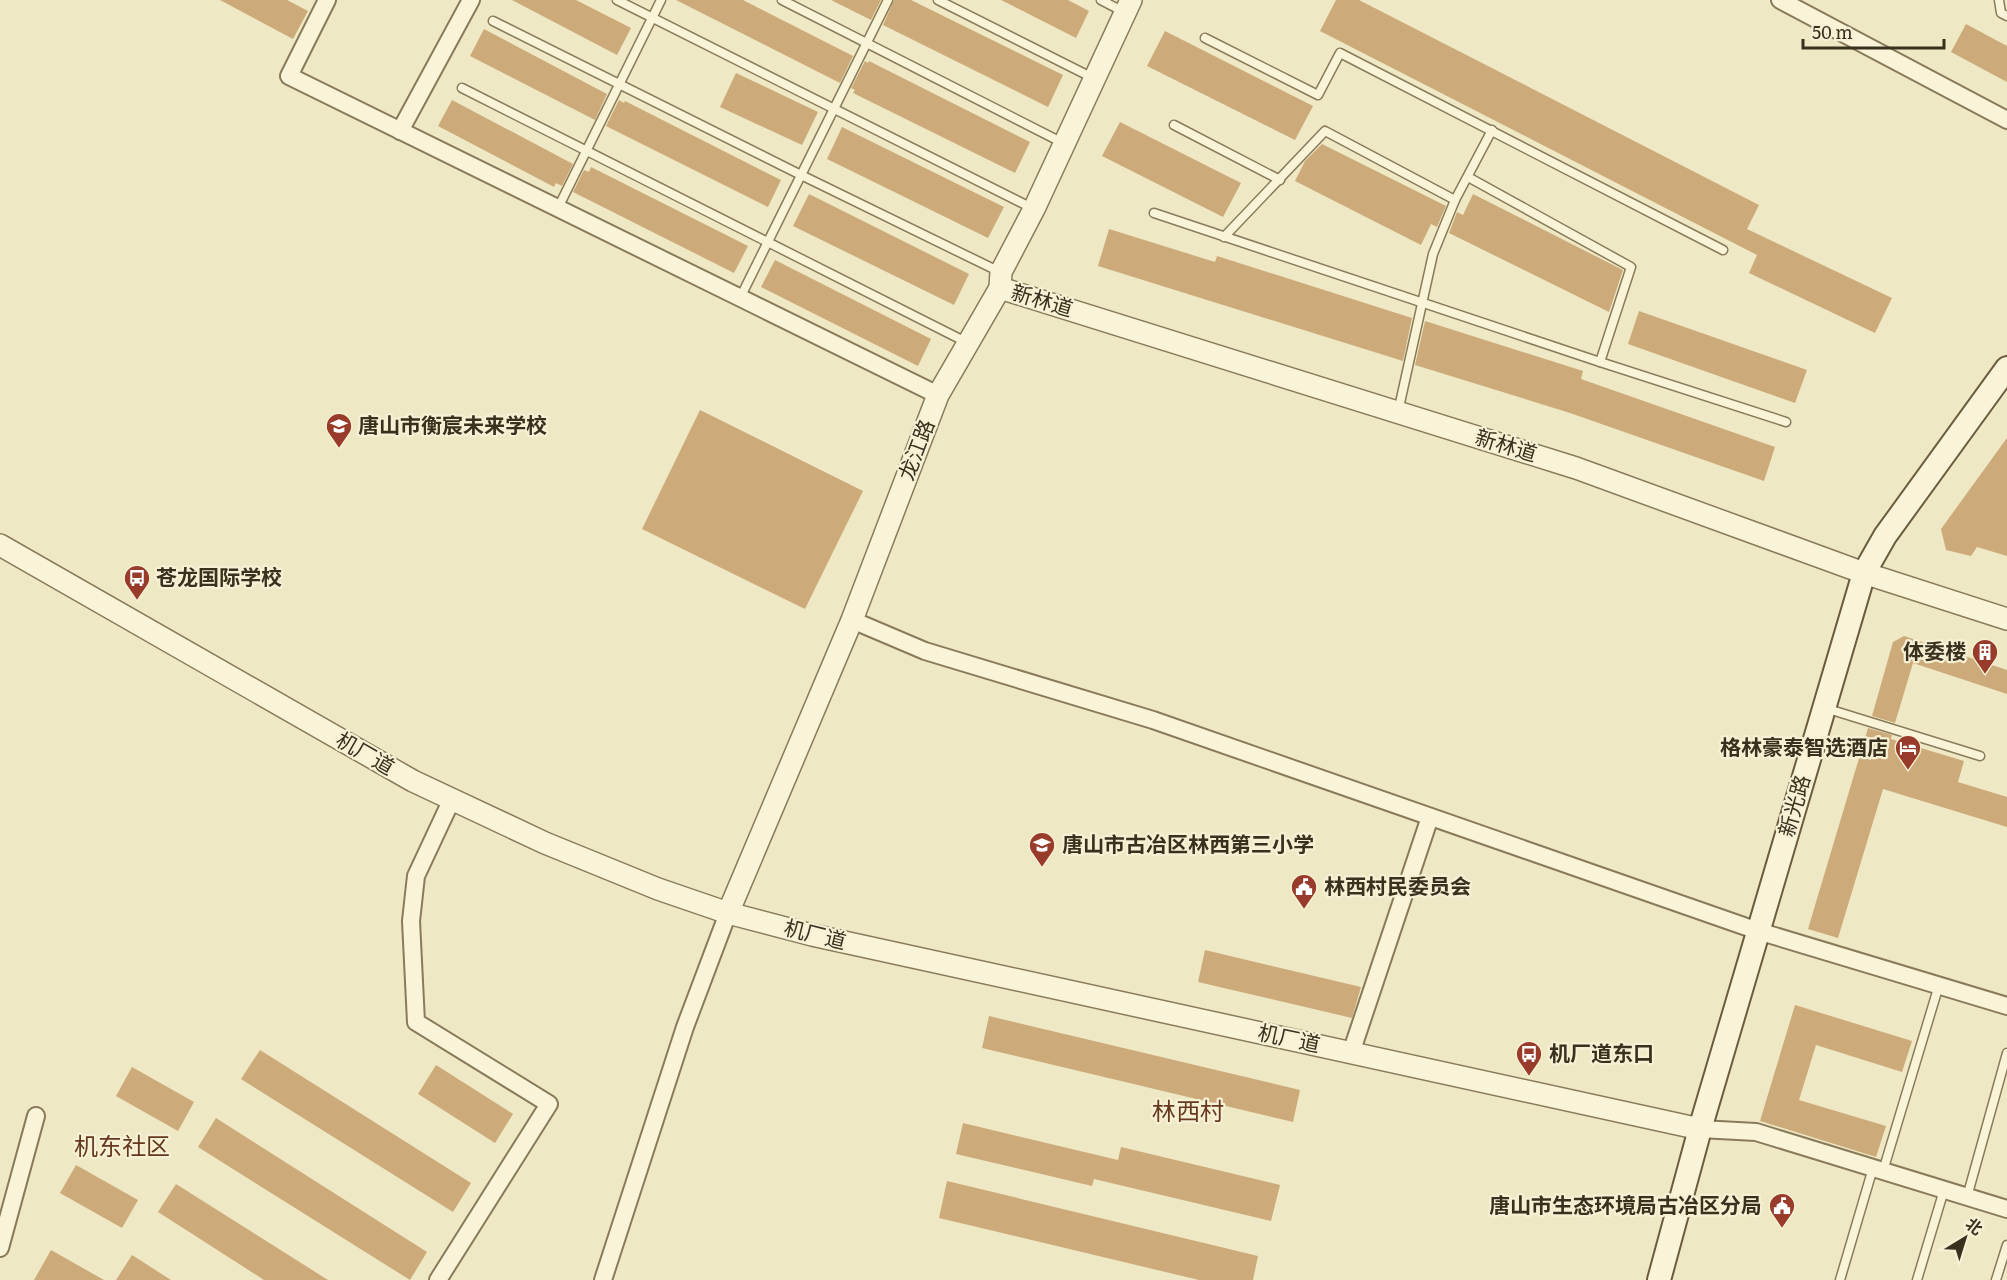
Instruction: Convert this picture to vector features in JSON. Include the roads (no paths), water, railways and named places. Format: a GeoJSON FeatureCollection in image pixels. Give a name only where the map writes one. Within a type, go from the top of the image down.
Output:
{"type":"FeatureCollection","features":[{"type":"Feature","properties":{"kind":"main road","name":"新光路"},"geometry":{"type":"LineString","coordinates":[[1659,1280],[1700,1129],[1864,573],[1885,536],[2007,368]]}},
{"type":"Feature","properties":{"kind":"street"},"geometry":{"type":"LineString","coordinates":[[400,131],[471,0]]}},
{"type":"Feature","properties":{"kind":"street"},"geometry":{"type":"LineString","coordinates":[[1780,0],[2007,120]]}},
{"type":"Feature","properties":{"kind":"street"},"geometry":{"type":"LineString","coordinates":[[324,1],[289,76],[938,395]]}},
{"type":"Feature","properties":{"kind":"street","name":"龙江路"},"geometry":{"type":"LineString","coordinates":[[728,913],[852,620],[938,395],[1000,280],[1128,6]]}},
{"type":"Feature","properties":{"kind":"street","name":"新林道"},"geometry":{"type":"LineString","coordinates":[[1000,280],[1398,412],[1576,468],[1864,573],[2007,619]]}},
{"type":"Feature","properties":{"kind":"street","name":"机厂道"},"geometry":{"type":"LineString","coordinates":[[0,545],[413,781],[544,843],[658,889],[728,913],[812,935],[1700,1129]]}},
{"type":"Feature","properties":{"kind":"street"},"geometry":{"type":"LineString","coordinates":[[852,620],[925,651],[1153,720],[1758,931],[2007,1006]]}},
{"type":"Feature","properties":{"kind":"street"},"geometry":{"type":"LineString","coordinates":[[438,1280],[549,1104],[416,1022],[411,921],[416,876],[452,799]]}},
{"type":"Feature","properties":{"kind":"street"},"geometry":{"type":"LineString","coordinates":[[1351,1053],[1430,817]]}},
{"type":"Feature","properties":{"kind":"street"},"geometry":{"type":"LineString","coordinates":[[603,1280],[685,1027],[728,913]]}},
{"type":"Feature","properties":{"kind":"street"},"geometry":{"type":"LineString","coordinates":[[0,1248],[36,1116]]}},
{"type":"Feature","properties":{"kind":"street"},"geometry":{"type":"LineString","coordinates":[[1700,1129],[1756,1132],[2007,1209]]}},
{"type":"Feature","properties":{"kind":"lane"},"geometry":{"type":"LineString","coordinates":[[616,0],[1034,210]]}},
{"type":"Feature","properties":{"kind":"lane"},"geometry":{"type":"LineString","coordinates":[[558,208],[661,0]]}},
{"type":"Feature","properties":{"kind":"lane"},"geometry":{"type":"LineString","coordinates":[[782,0],[1065,144]]}},
{"type":"Feature","properties":{"kind":"lane"},"geometry":{"type":"LineString","coordinates":[[740,298],[888,0]]}},
{"type":"Feature","properties":{"kind":"lane"},"geometry":{"type":"LineString","coordinates":[[938,0],[1095,79]]}},
{"type":"Feature","properties":{"kind":"lane"},"geometry":{"type":"LineString","coordinates":[[1101,0],[1128,6]]}},
{"type":"Feature","properties":{"kind":"lane"},"geometry":{"type":"LineString","coordinates":[[1999,0],[2001,13],[2007,16]]}},
{"type":"Feature","properties":{"kind":"lane"},"geometry":{"type":"LineString","coordinates":[[493,21],[801,175],[1000,280]]}},
{"type":"Feature","properties":{"kind":"lane"},"geometry":{"type":"LineString","coordinates":[[1205,38],[1318,94],[1340,53],[1723,250]]}},
{"type":"Feature","properties":{"kind":"lane"},"geometry":{"type":"LineString","coordinates":[[462,88],[968,343]]}},
{"type":"Feature","properties":{"kind":"lane"},"geometry":{"type":"LineString","coordinates":[[1174,126],[1280,180]]}},
{"type":"Feature","properties":{"kind":"lane"},"geometry":{"type":"LineString","coordinates":[[1398,412],[1433,254],[1455,200],[1492,130]]}},
{"type":"Feature","properties":{"kind":"lane"},"geometry":{"type":"LineString","coordinates":[[1224,237],[1325,131],[1455,200]]}},
{"type":"Feature","properties":{"kind":"lane"},"geometry":{"type":"LineString","coordinates":[[1468,177],[1630,267],[1600,362]]}},
{"type":"Feature","properties":{"kind":"lane"},"geometry":{"type":"LineString","coordinates":[[1154,213],[1786,422]]}},
{"type":"Feature","properties":{"kind":"lane"},"geometry":{"type":"LineString","coordinates":[[1824,708],[1980,756]]}},
{"type":"Feature","properties":{"kind":"lane"},"geometry":{"type":"LineString","coordinates":[[1840,1280],[1939,985]]}},
{"type":"Feature","properties":{"kind":"lane"},"geometry":{"type":"LineString","coordinates":[[1967,1197],[2007,1053]]}},
{"type":"Feature","properties":{"kind":"lane"},"geometry":{"type":"LineString","coordinates":[[1917,1280],[1944,1190]]}},
{"type":"Feature","properties":{"kind":"lane"},"geometry":{"type":"LineString","coordinates":[[1996,1280],[2007,1245]]}},
{"type":"Feature","properties":{"kind":"place","name":"唐山市衡宸未来学校"},"geometry":{"type":"Point","coordinates":[339,449]}},
{"type":"Feature","properties":{"kind":"place","name":"苍龙国际学校"},"geometry":{"type":"Point","coordinates":[137,601]}},
{"type":"Feature","properties":{"kind":"place","name":"体委楼"},"geometry":{"type":"Point","coordinates":[1985,675]}},
{"type":"Feature","properties":{"kind":"place","name":"格林豪泰智选酒店"},"geometry":{"type":"Point","coordinates":[1908,771]}},
{"type":"Feature","properties":{"kind":"place","name":"唐山市古冶区林西第三小学"},"geometry":{"type":"Point","coordinates":[1042,868]}},
{"type":"Feature","properties":{"kind":"place","name":"林西村民委员会"},"geometry":{"type":"Point","coordinates":[1304,910]}},
{"type":"Feature","properties":{"kind":"place","name":"机厂道东口"},"geometry":{"type":"Point","coordinates":[1529,1077]}},
{"type":"Feature","properties":{"kind":"place","name":"唐山市生态环境局古冶区分局"},"geometry":{"type":"Point","coordinates":[1782,1229]}},
{"type":"Feature","properties":{"kind":"district","name":"林西村"},"geometry":{"type":"Point","coordinates":[1188,1112]}},
{"type":"Feature","properties":{"kind":"district","name":"机东社区"},"geometry":{"type":"Point","coordinates":[122,1147]}}]}
